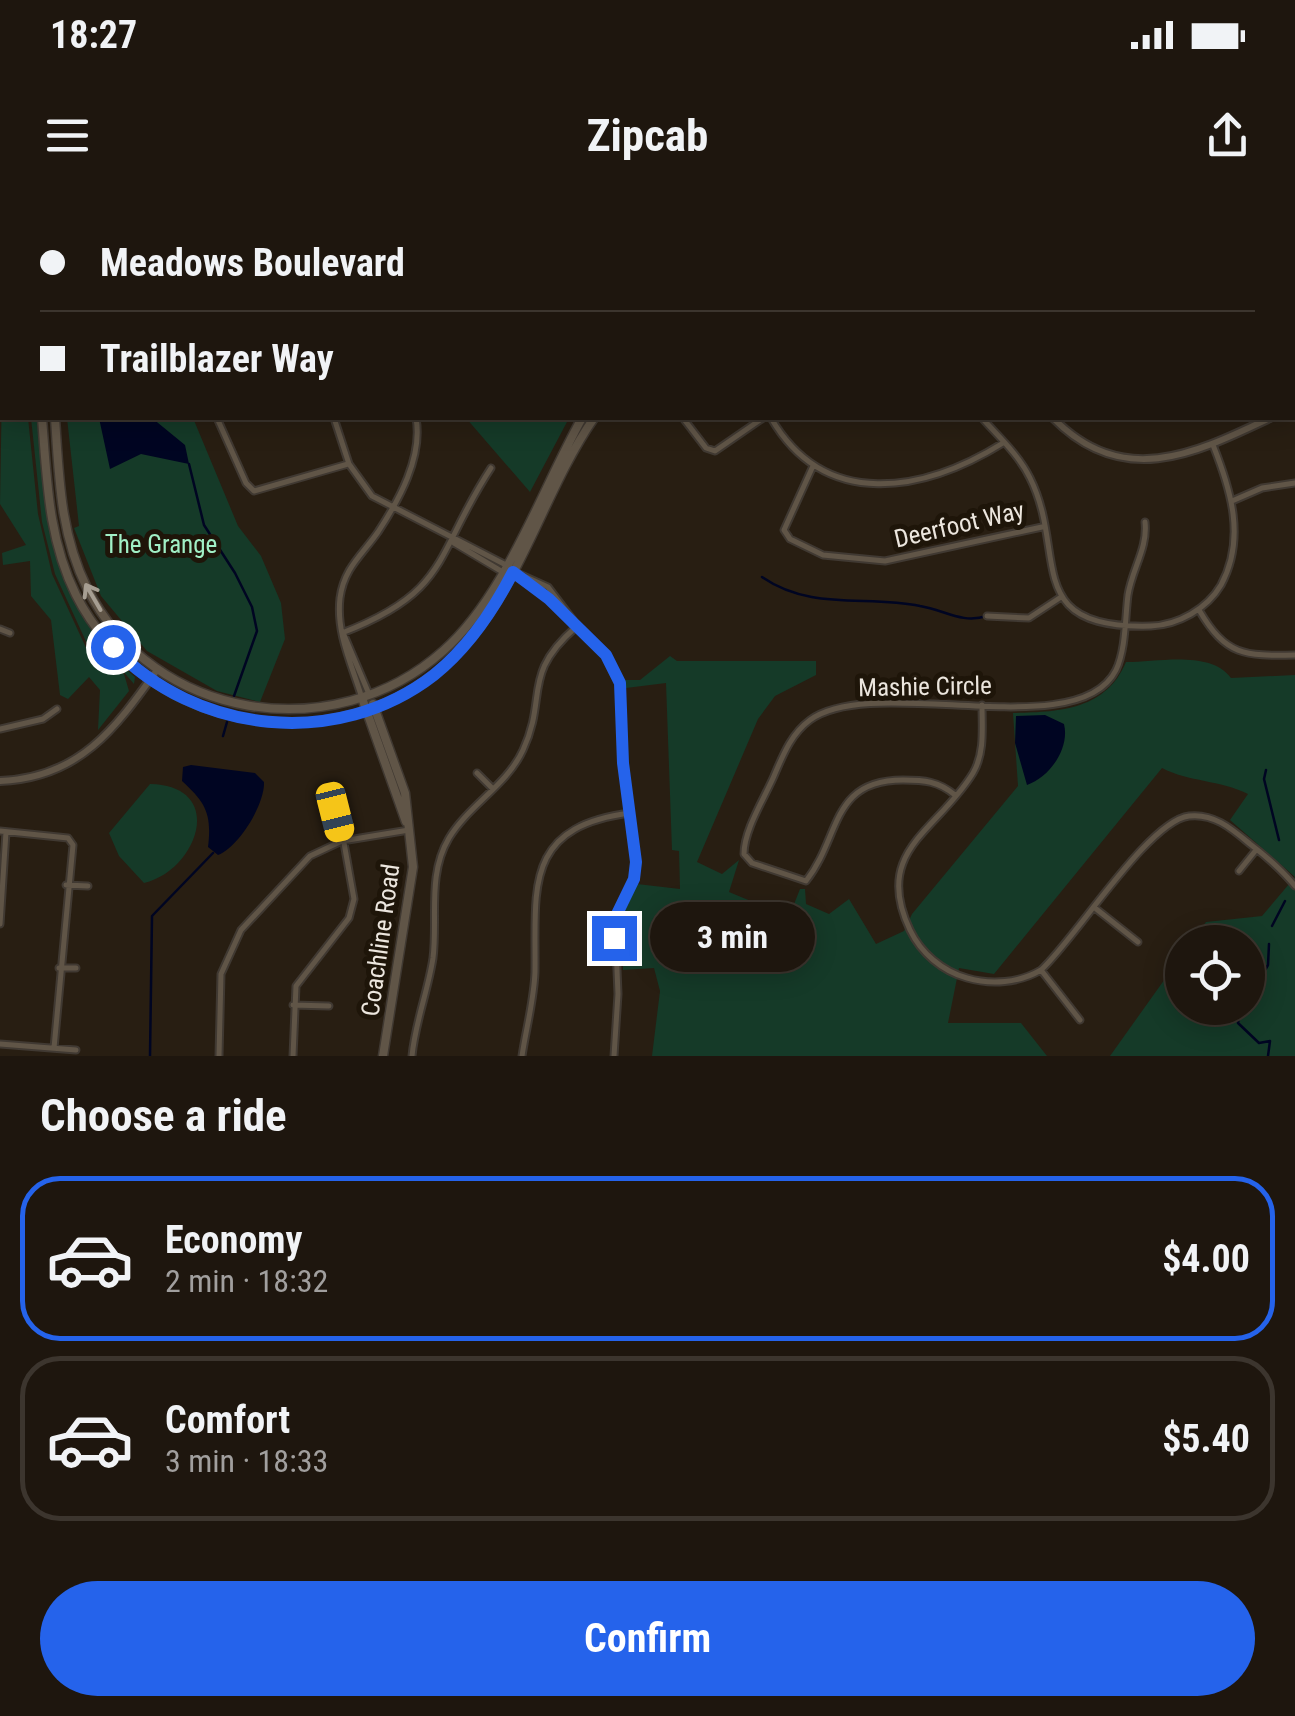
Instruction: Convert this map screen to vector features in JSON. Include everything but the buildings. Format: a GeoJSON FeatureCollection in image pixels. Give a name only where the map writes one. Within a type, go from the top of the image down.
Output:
{"type":"FeatureCollection","features":[{"type":"Feature","properties":{"kind":"main road"},"geometry":{"type":"LineString","coordinates":[[42,420],[51,523],[66,573],[95,626],[150,680],[203,708],[251,720],[306,724],[370,709],[418,685],[458,653],[490,614],[587,420]]}},
{"type":"Feature","properties":{"kind":"main road"},"geometry":{"type":"LineString","coordinates":[[55,420],[64,521],[78,568],[106,619],[157,670],[208,696],[253,708],[316,709],[366,697],[402,681],[442,652],[472,620],[586,420]]}},
{"type":"Feature","properties":{"kind":"main road"},"geometry":{"type":"LineString","coordinates":[[513,572],[510,564],[530,516]]}},
{"type":"Feature","properties":{"kind":"main road","name":"Coachline Road"},"geometry":{"type":"LineString","coordinates":[[366,697],[405,793],[412,890],[383,1056]]}},
{"type":"Feature","properties":{"kind":"street"},"geometry":{"type":"LineString","coordinates":[[218,420],[246,483],[254,491],[348,464]]}},
{"type":"Feature","properties":{"kind":"street"},"geometry":{"type":"LineString","coordinates":[[335,420],[348,464],[364,488],[391,508],[503,568]]}},
{"type":"Feature","properties":{"kind":"street"},"geometry":{"type":"LineString","coordinates":[[366,697],[350,642],[342,633],[340,604],[346,574],[391,508],[414,462],[416,420]]}},
{"type":"Feature","properties":{"kind":"street"},"geometry":{"type":"LineString","coordinates":[[684,420],[706,448],[715,451],[760,420]]}},
{"type":"Feature","properties":{"kind":"street"},"geometry":{"type":"LineString","coordinates":[[772,420],[785,440],[813,466],[865,483],[896,484],[956,469],[1004,442]]}},
{"type":"Feature","properties":{"kind":"street"},"geometry":{"type":"LineString","coordinates":[[984,420],[1031,479],[1050,570],[1061,597],[1084,616],[1124,624],[1164,625],[1198,610],[1211,599],[1227,572],[1234,535],[1232,501],[1213,445]]}},
{"type":"Feature","properties":{"kind":"street"},"geometry":{"type":"LineString","coordinates":[[1056,420],[1088,445],[1126,458],[1167,459],[1213,445],[1266,420]]}},
{"type":"Feature","properties":{"kind":"street","name":"Deerfoot Way"},"geometry":{"type":"LineString","coordinates":[[813,466],[784,530],[790,539],[822,555],[901,561],[982,537],[1042,526]]}},
{"type":"Feature","properties":{"kind":"street"},"geometry":{"type":"LineString","coordinates":[[342,633],[388,614],[414,598],[452,541],[492,468]]}},
{"type":"Feature","properties":{"kind":"street"},"geometry":{"type":"LineString","coordinates":[[1232,501],[1262,488],[1295,483]]}},
{"type":"Feature","properties":{"kind":"street","name":"Mashie Circle"},"geometry":{"type":"LineString","coordinates":[[955,794],[928,780],[867,785],[844,805],[806,881],[752,862],[744,854],[788,744],[811,719],[826,711],[860,706],[1048,705],[1095,692],[1117,668],[1130,582],[1147,537],[1145,522]]}},
{"type":"Feature","properties":{"kind":"street"},"geometry":{"type":"LineString","coordinates":[[513,572],[549,599],[606,655],[620,683],[636,862],[614,928],[618,984],[614,1056]]}},
{"type":"Feature","properties":{"kind":"street"},"geometry":{"type":"LineString","coordinates":[[988,616],[1028,618],[1061,597]]}},
{"type":"Feature","properties":{"kind":"street"},"geometry":{"type":"LineString","coordinates":[[1198,610],[1216,637],[1234,650],[1295,655]]}},
{"type":"Feature","properties":{"kind":"street"},"geometry":{"type":"LineString","coordinates":[[412,1056],[432,958],[438,864],[455,830],[516,763],[528,738],[541,668],[576,627]]}},
{"type":"Feature","properties":{"kind":"street"},"geometry":{"type":"LineString","coordinates":[[0,629],[10,633]]}},
{"type":"Feature","properties":{"kind":"street"},"geometry":{"type":"LineString","coordinates":[[0,781],[42,776],[80,760],[108,736],[157,670]]}},
{"type":"Feature","properties":{"kind":"street"},"geometry":{"type":"LineString","coordinates":[[982,705],[980,757],[900,866],[897,892],[909,929],[934,962],[964,977],[1014,980],[1041,970],[1156,834],[1182,818],[1218,820],[1257,849],[1295,886]]}},
{"type":"Feature","properties":{"kind":"street"},"geometry":{"type":"LineString","coordinates":[[0,729],[43,719],[57,709]]}},
{"type":"Feature","properties":{"kind":"street"},"geometry":{"type":"LineString","coordinates":[[478,773],[494,789]]}},
{"type":"Feature","properties":{"kind":"street"},"geometry":{"type":"LineString","coordinates":[[294,1056],[293,1005],[304,971],[349,918],[354,888],[336,798]]}},
{"type":"Feature","properties":{"kind":"street"},"geometry":{"type":"LineString","coordinates":[[522,1056],[534,982],[533,897],[541,867],[573,830],[596,819],[630,814]]}},
{"type":"Feature","properties":{"kind":"street"},"geometry":{"type":"LineString","coordinates":[[219,1056],[221,974],[234,941],[300,862],[342,841],[409,830]]}},
{"type":"Feature","properties":{"kind":"street"},"geometry":{"type":"LineString","coordinates":[[0,924],[3,832],[72,840],[54,1048]]}},
{"type":"Feature","properties":{"kind":"street"},"geometry":{"type":"LineString","coordinates":[[1239,871],[1257,849]]}},
{"type":"Feature","properties":{"kind":"street"},"geometry":{"type":"LineString","coordinates":[[66,885],[88,886]]}},
{"type":"Feature","properties":{"kind":"street"},"geometry":{"type":"LineString","coordinates":[[1095,908],[1138,942]]}},
{"type":"Feature","properties":{"kind":"street"},"geometry":{"type":"LineString","coordinates":[[58,968],[76,968]]}},
{"type":"Feature","properties":{"kind":"street"},"geometry":{"type":"LineString","coordinates":[[1041,970],[1080,1020]]}},
{"type":"Feature","properties":{"kind":"street"},"geometry":{"type":"LineString","coordinates":[[293,1005],[329,1006]]}},
{"type":"Feature","properties":{"kind":"street"},"geometry":{"type":"LineString","coordinates":[[0,1044],[76,1050]]}},
{"type":"Feature","properties":{"kind":"green space"},"geometry":{"type":"Polygon","coordinates":[[[1,420],[28,420],[38,514],[52,574],[87,650],[124,674],[129,691],[98,730],[100,690],[89,677],[68,699],[60,695],[51,620],[31,596],[30,561],[3,565],[2,553],[26,545],[0,504],[1,420]]]}},
{"type":"Feature","properties":{"kind":"green space"},"geometry":{"type":"Polygon","coordinates":[[[31,420],[37,420],[50,527],[71,593],[108,652],[135,677],[134,684],[122,670],[89,648],[55,574],[42,522],[31,420]]]}},
{"type":"Feature","properties":{"kind":"green space","name":"The Grange"},"geometry":{"type":"Polygon","coordinates":[[[67,420],[194,420],[238,526],[261,556],[281,603],[285,639],[260,702],[217,691],[147,651],[101,596],[74,528],[79,526],[67,420]]]}},
{"type":"Feature","properties":{"kind":"green space"},"geometry":{"type":"Polygon","coordinates":[[[468,420],[568,420],[530,492],[468,420]]]}},
{"type":"Feature","properties":{"kind":"green space"},"geometry":{"type":"Polygon","coordinates":[[[670,656],[677,661],[816,661],[816,675],[775,696],[758,719],[697,862],[722,874],[739,860],[729,892],[789,917],[800,889],[805,889],[806,904],[829,914],[849,899],[876,944],[904,931],[912,914],[1018,786],[1013,713],[1064,709],[1094,699],[1117,678],[1126,662],[1197,661],[1222,669],[1231,678],[1295,675],[1295,877],[1230,820],[1248,794],[1162,768],[994,974],[959,968],[948,1023],[1021,1023],[1047,1056],[652,1056],[660,991],[654,968],[623,970],[621,920],[637,884],[680,889],[679,851],[672,850],[666,683],[626,688],[625,680],[640,680],[670,656]]]}},
{"type":"Feature","properties":{"kind":"green space"},"geometry":{"type":"Polygon","coordinates":[[[150,784],[174,788],[189,799],[196,813],[196,830],[178,863],[144,883],[119,856],[109,833],[150,784]]]}},
{"type":"Feature","properties":{"kind":"green space"},"geometry":{"type":"Polygon","coordinates":[[[1295,877],[1295,1056],[1110,1056],[1165,979],[1165,1025],[1265,1025],[1265,925],[1204,925],[1262,916],[1295,877]]]}},
{"type":"Feature","properties":{"kind":"water"},"geometry":{"type":"Polygon","coordinates":[[[99,420],[154,420],[185,445],[189,464],[141,454],[110,469],[99,420]]]}},
{"type":"Feature","properties":{"kind":"water"},"geometry":{"type":"Polygon","coordinates":[[[1045,715],[1064,724],[1064,743],[1050,769],[1027,785],[1015,743],[1016,716],[1045,715]]]}},
{"type":"Feature","properties":{"kind":"water"},"geometry":{"type":"Polygon","coordinates":[[[183,767],[255,773],[264,782],[249,824],[218,855],[208,847],[205,810],[182,781],[183,767]]]}},
{"type":"Feature","properties":{"kind":"waterway"},"geometry":{"type":"LineString","coordinates":[[189,464],[204,525],[235,573],[252,607],[257,631],[234,696]]}},
{"type":"Feature","properties":{"kind":"waterway"},"geometry":{"type":"LineString","coordinates":[[762,577],[781,588],[820,598],[900,603],[969,618],[987,616]]}},
{"type":"Feature","properties":{"kind":"waterway"},"geometry":{"type":"LineString","coordinates":[[223,736],[227,722]]}},
{"type":"Feature","properties":{"kind":"waterway"},"geometry":{"type":"LineString","coordinates":[[1266,770],[1264,779],[1279,840]]}},
{"type":"Feature","properties":{"kind":"waterway"},"geometry":{"type":"LineString","coordinates":[[150,1056],[152,916],[213,853]]}},
{"type":"Feature","properties":{"kind":"waterway"},"geometry":{"type":"LineString","coordinates":[[1272,926],[1285,901]]}},
{"type":"Feature","properties":{"kind":"waterway"},"geometry":{"type":"LineString","coordinates":[[1265,970],[1269,944]]}},
{"type":"Feature","properties":{"kind":"waterway"},"geometry":{"type":"LineString","coordinates":[[1240,1025],[1259,1043],[1270,1041],[1268,1056]]}},
{"type":"Feature","properties":{"kind":"route"},"geometry":{"type":"LineString","coordinates":[[113,647],[150,680],[203,708],[268,722],[306,724],[332,720],[393,700],[433,676],[478,630],[513,572],[518,580],[549,599],[606,655],[620,683],[623,763],[636,862],[634,879],[617,914],[614,938]]}}]}
